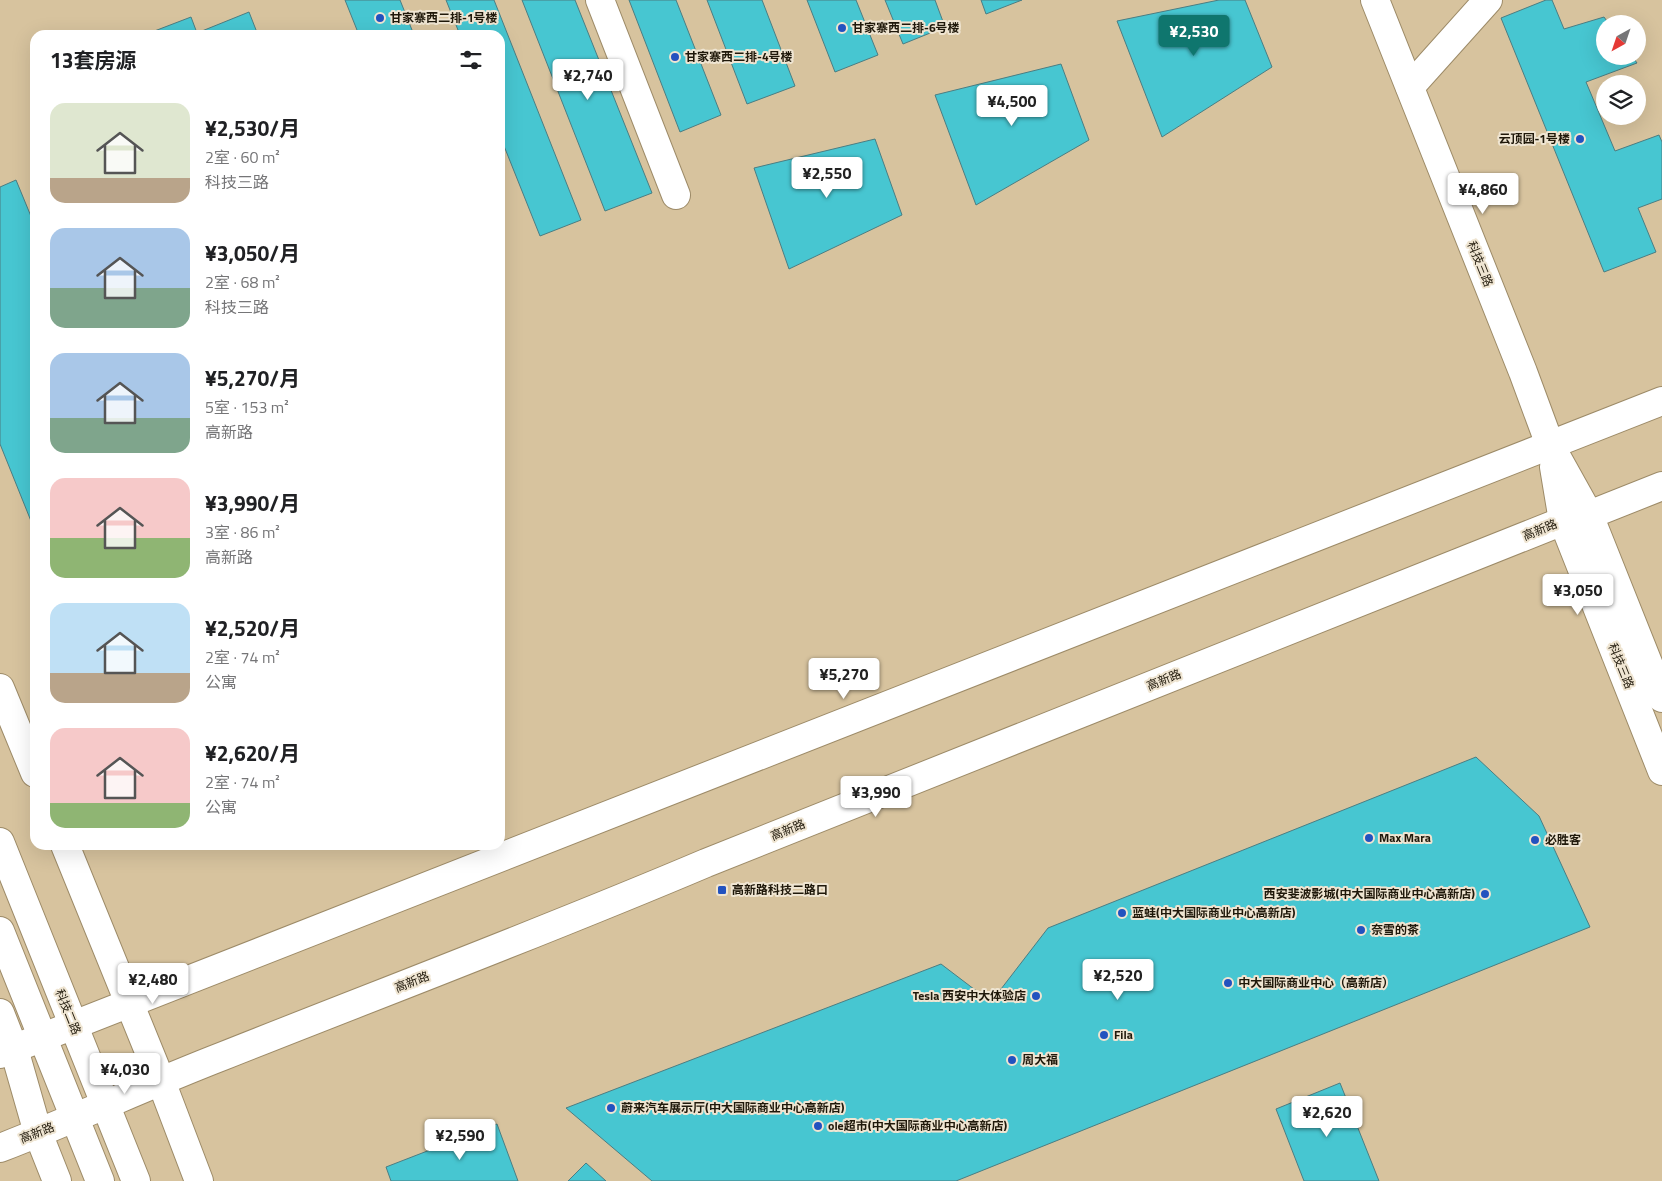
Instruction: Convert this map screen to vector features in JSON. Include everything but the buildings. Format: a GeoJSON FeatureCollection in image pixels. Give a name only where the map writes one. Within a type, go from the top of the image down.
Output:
{"type":"FeatureCollection","features":[{"type":"Feature","properties":{"kind":"main road"},"geometry":{"type":"LineString","coordinates":[[600,0],[676,195]]}},
{"type":"Feature","properties":{"kind":"main road","name":"科技三路"},"geometry":{"type":"LineString","coordinates":[[1375,0],[1523,372],[1576,518],[1662,770]]}},
{"type":"Feature","properties":{"kind":"main road"},"geometry":{"type":"LineString","coordinates":[[1410,87],[1488,0]]}},
{"type":"Feature","properties":{"kind":"main road"},"geometry":{"type":"LineString","coordinates":[[7,1051],[1550,446],[1662,400]]}},
{"type":"Feature","properties":{"kind":"main road","name":"高新路"},"geometry":{"type":"LineString","coordinates":[[0,1148],[161,1081],[597,910],[715,859],[1576,518],[1662,486]]}},
{"type":"Feature","properties":{"kind":"main road","name":"科技三路"},"geometry":{"type":"LineString","coordinates":[[1576,518],[1662,698]]}},
{"type":"Feature","properties":{"kind":"main road"},"geometry":{"type":"LineString","coordinates":[[0,688],[30,760]]}},
{"type":"Feature","properties":{"kind":"main road","name":"科技二路"},"geometry":{"type":"LineString","coordinates":[[0,842],[136,1181]]}},
{"type":"Feature","properties":{"kind":"main road"},"geometry":{"type":"LineString","coordinates":[[67,850],[130,1003],[199,1181]]}},
{"type":"Feature","properties":{"kind":"main road"},"geometry":{"type":"LineString","coordinates":[[0,931],[100,1181]]}},
{"type":"Feature","properties":{"kind":"main road"},"geometry":{"type":"LineString","coordinates":[[0,1013],[7,1051],[57,1181]]}},
{"type":"Feature","properties":{"kind":"place","name":"甘家寨西二排-1号楼"},"geometry":{"type":"Point","coordinates":[380,18]}},
{"type":"Feature","properties":{"kind":"place","name":"甘家寨西二排-6号楼"},"geometry":{"type":"Point","coordinates":[842,28]}},
{"type":"Feature","properties":{"kind":"place","name":"甘家寨西二排-4号楼"},"geometry":{"type":"Point","coordinates":[675,57]}},
{"type":"Feature","properties":{"kind":"place","name":"云顶园-1号楼"},"geometry":{"type":"Point","coordinates":[1580,139]}},
{"type":"Feature","properties":{"kind":"place","name":"Max Mara"},"geometry":{"type":"Point","coordinates":[1369,838]}},
{"type":"Feature","properties":{"kind":"place","name":"必胜客"},"geometry":{"type":"Point","coordinates":[1535,840]}},
{"type":"Feature","properties":{"kind":"place","name":"高新路科技二路口"},"geometry":{"type":"Point","coordinates":[722,890]}},
{"type":"Feature","properties":{"kind":"place","name":"西安斐波影城(中大国际商业中心高新店)"},"geometry":{"type":"Point","coordinates":[1485,894]}},
{"type":"Feature","properties":{"kind":"place","name":"蓝蛙(中大国际商业中心高新店)"},"geometry":{"type":"Point","coordinates":[1122,913]}},
{"type":"Feature","properties":{"kind":"place","name":"奈雪的茶"},"geometry":{"type":"Point","coordinates":[1361,930]}},
{"type":"Feature","properties":{"kind":"place","name":"中大国际商业中心（高新店）"},"geometry":{"type":"Point","coordinates":[1228,983]}},
{"type":"Feature","properties":{"kind":"place","name":"Tesla 西安中大体验店"},"geometry":{"type":"Point","coordinates":[1036,996]}},
{"type":"Feature","properties":{"kind":"place","name":"Fila"},"geometry":{"type":"Point","coordinates":[1104,1035]}},
{"type":"Feature","properties":{"kind":"place","name":"周大福"},"geometry":{"type":"Point","coordinates":[1012,1060]}},
{"type":"Feature","properties":{"kind":"place","name":"蔚来汽车展示厅(中大国际商业中心高新店)"},"geometry":{"type":"Point","coordinates":[611,1108]}},
{"type":"Feature","properties":{"kind":"place","name":"ole超市(中大国际商业中心高新店)"},"geometry":{"type":"Point","coordinates":[818,1126]}}]}
